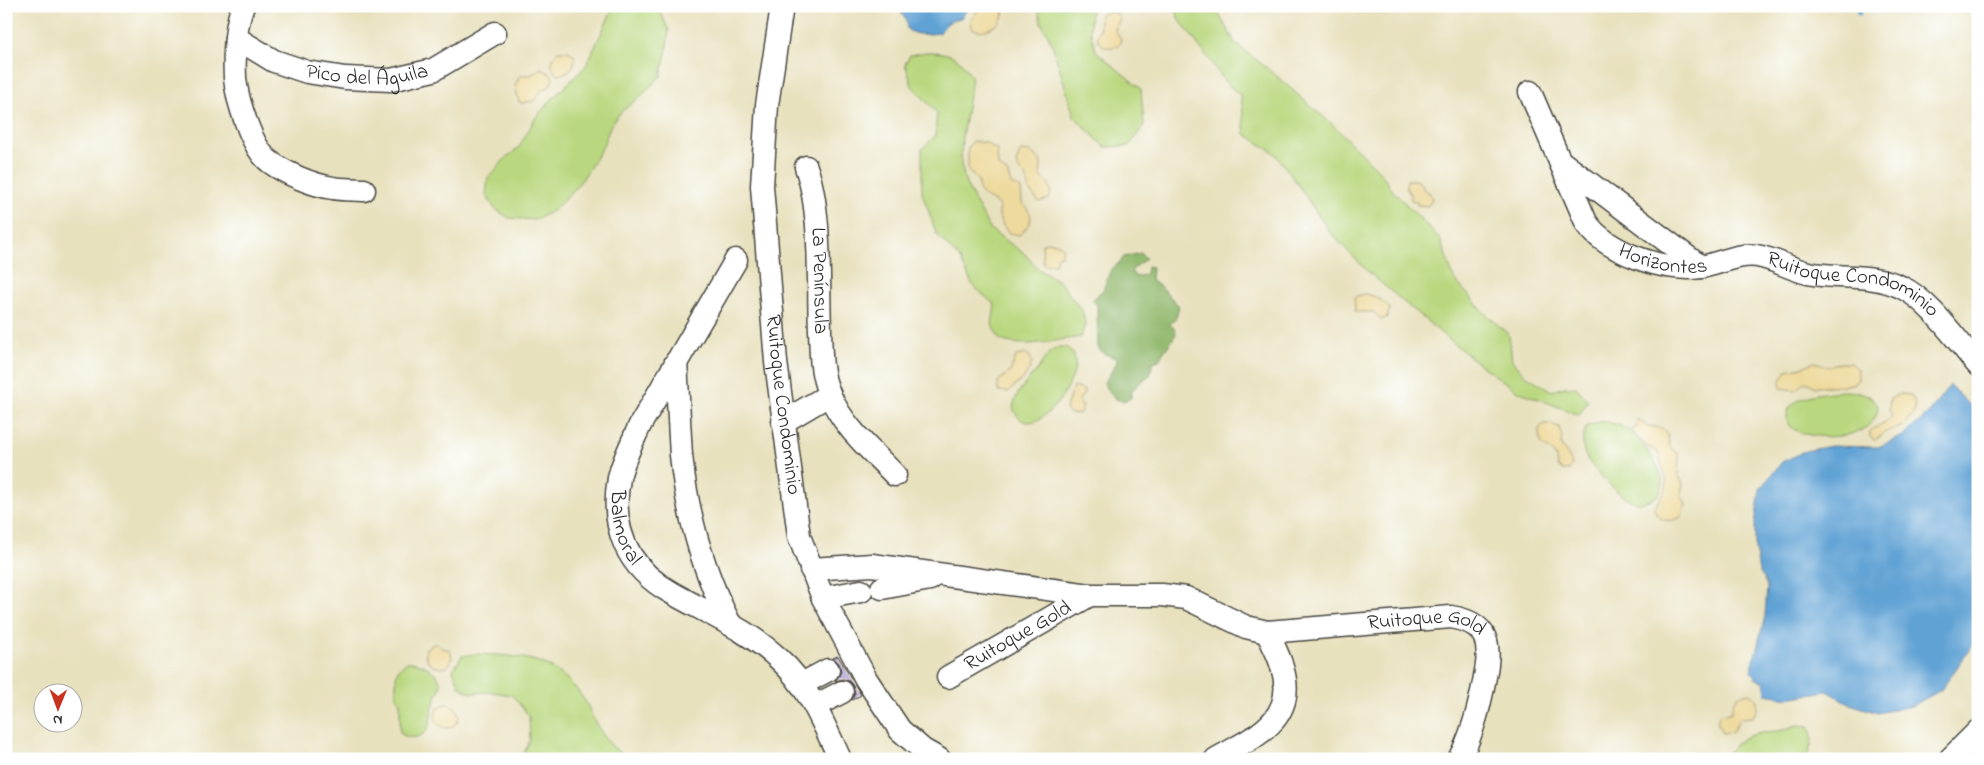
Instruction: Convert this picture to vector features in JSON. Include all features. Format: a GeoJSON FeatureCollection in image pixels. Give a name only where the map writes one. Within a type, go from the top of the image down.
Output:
{"type":"FeatureCollection","features":[{"type":"Feature","properties":{"kind":"street"},"geometry":{"type":"LineString","coordinates":[[243,6],[236,38],[236,80],[242,110],[255,142],[268,161],[303,179],[333,188],[364,190]]}},
{"type":"Feature","properties":{"kind":"street","name":"Ruitoque Condominio"},"geometry":{"type":"LineString","coordinates":[[782,6],[767,105],[762,186],[776,362],[799,536],[824,598],[841,663],[854,686],[923,750],[939,759]]}},
{"type":"Feature","properties":{"kind":"street","name":"Pico del Águila"},"geometry":{"type":"LineString","coordinates":[[236,38],[274,61],[307,72],[345,78],[391,80],[433,70],[495,33]]}},
{"type":"Feature","properties":{"kind":"street","name":"Horizontes"},"geometry":{"type":"LineString","coordinates":[[1530,92],[1586,222],[1593,233],[1604,242],[1650,263],[1686,268],[1701,267]]}},
{"type":"Feature","properties":{"kind":"street","name":"Horizontes"},"geometry":{"type":"LineString","coordinates":[[1559,160],[1701,267]]}},
{"type":"Feature","properties":{"kind":"street","name":"La Península"},"geometry":{"type":"LineString","coordinates":[[806,167],[811,184],[817,230],[821,372],[829,395],[851,430],[895,475]]}},
{"type":"Feature","properties":{"kind":"street","name":"Ruitoque Condominio"},"geometry":{"type":"LineString","coordinates":[[1701,267],[1742,256],[1757,256],[1792,270],[1877,279],[1900,286],[1915,294],[1926,305],[1978,365]]}},
{"type":"Feature","properties":{"kind":"street","name":"Balmoral"},"geometry":{"type":"LineString","coordinates":[[736,260],[640,425],[630,448],[620,476],[616,507],[622,539],[633,560],[648,576],[670,592],[761,643],[778,658],[802,684],[815,706],[840,759]]}},
{"type":"Feature","properties":{"kind":"street"},"geometry":{"type":"LineString","coordinates":[[676,362],[681,455],[691,513],[707,574],[730,624]]}},
{"type":"Feature","properties":{"kind":"street"},"geometry":{"type":"LineString","coordinates":[[784,422],[829,395]]}},
{"type":"Feature","properties":{"kind":"street","name":"Ruitoque Gold"},"geometry":{"type":"LineString","coordinates":[[811,569],[872,565],[1090,595],[1162,595],[1186,598],[1246,627],[1267,632],[1451,617],[1463,619],[1474,625],[1482,634],[1488,645],[1489,657],[1476,719],[1459,759]]}},
{"type":"Feature","properties":{"kind":"street","name":"Ruitoque Gold"},"geometry":{"type":"LineString","coordinates":[[824,598],[948,576]]}},
{"type":"Feature","properties":{"kind":"street","name":"Ruitoque Gold"},"geometry":{"type":"LineString","coordinates":[[948,677],[1090,595]]}},
{"type":"Feature","properties":{"kind":"street"},"geometry":{"type":"LineString","coordinates":[[1216,759],[1264,732],[1284,704],[1286,686],[1283,667],[1267,632]]}},
{"type":"Feature","properties":{"kind":"street"},"geometry":{"type":"LineString","coordinates":[[802,684],[841,663]]}},
{"type":"Feature","properties":{"kind":"street"},"geometry":{"type":"LineString","coordinates":[[815,706],[854,686]]}},
{"type":"Feature","properties":{"kind":"street"},"geometry":{"type":"LineString","coordinates":[[1950,759],[1978,731]]}},
{"type":"Feature","properties":{"kind":"green space"},"geometry":{"type":"Polygon","coordinates":[[[614,6],[657,6],[669,30],[661,76],[640,97],[623,110],[611,124],[603,146],[584,177],[554,210],[536,220],[509,218],[495,209],[486,195],[488,178],[519,147],[536,117],[586,66],[614,6]]]}},
{"type":"Feature","properties":{"kind":"green space"},"geometry":{"type":"Polygon","coordinates":[[[1038,6],[1091,6],[1090,30],[1096,51],[1141,89],[1144,125],[1129,146],[1104,147],[1074,116],[1051,41],[1041,22],[1038,6]]]}},
{"type":"Feature","properties":{"kind":"green space"},"geometry":{"type":"Polygon","coordinates":[[[1176,6],[1214,6],[1235,43],[1335,127],[1381,173],[1393,191],[1440,239],[1454,279],[1481,309],[1509,335],[1512,360],[1525,375],[1552,391],[1564,387],[1576,387],[1588,401],[1579,415],[1518,391],[1480,365],[1366,270],[1329,231],[1290,173],[1273,152],[1245,134],[1241,96],[1225,82],[1178,18],[1176,6]]]}},
{"type":"Feature","properties":{"kind":"green space"},"geometry":{"type":"Polygon","coordinates":[[[926,52],[949,54],[959,60],[972,78],[962,137],[961,164],[966,184],[990,229],[1025,254],[1038,269],[1059,281],[1083,312],[1085,325],[1081,337],[1030,344],[1010,343],[1000,340],[992,324],[995,305],[973,286],[960,259],[937,235],[922,193],[922,149],[935,136],[937,113],[912,86],[905,64],[910,55],[926,52]]]}},
{"type":"Feature","properties":{"kind":"green space"},"geometry":{"type":"Polygon","coordinates":[[[1141,253],[1146,258],[1131,271],[1136,277],[1146,274],[1147,266],[1152,267],[1151,281],[1160,286],[1179,306],[1176,318],[1170,324],[1176,334],[1159,360],[1153,362],[1150,375],[1132,390],[1131,398],[1123,401],[1115,399],[1106,388],[1104,382],[1117,362],[1116,358],[1102,353],[1098,347],[1097,305],[1092,300],[1103,290],[1111,269],[1124,257],[1141,253]]]}},
{"type":"Feature","properties":{"kind":"green space"},"geometry":{"type":"Polygon","coordinates":[[[1059,347],[1066,347],[1074,356],[1075,367],[1071,381],[1053,408],[1042,418],[1030,422],[1020,419],[1013,407],[1014,401],[1022,387],[1049,354],[1059,347]]]}},
{"type":"Feature","properties":{"kind":"green space"},"geometry":{"type":"Polygon","coordinates":[[[1845,391],[1860,392],[1868,395],[1875,401],[1878,406],[1875,417],[1868,426],[1858,432],[1831,437],[1805,434],[1789,425],[1787,417],[1789,409],[1794,403],[1810,396],[1845,391]]]}},
{"type":"Feature","properties":{"kind":"green space"},"geometry":{"type":"Polygon","coordinates":[[[1603,421],[1629,431],[1650,455],[1659,470],[1662,482],[1660,493],[1656,497],[1641,503],[1632,501],[1607,482],[1587,458],[1583,445],[1587,426],[1603,421]]]}},
{"type":"Feature","properties":{"kind":"green space"},"geometry":{"type":"Polygon","coordinates":[[[475,654],[508,656],[537,661],[562,675],[574,686],[585,701],[605,738],[627,759],[521,759],[530,740],[529,716],[512,695],[491,692],[471,693],[460,687],[453,670],[462,656],[475,654]]]}},
{"type":"Feature","properties":{"kind":"green space"},"geometry":{"type":"Polygon","coordinates":[[[407,662],[418,663],[433,671],[441,685],[432,709],[429,727],[423,734],[414,737],[404,736],[400,733],[400,703],[396,696],[398,670],[407,662]]]}},
{"type":"Feature","properties":{"kind":"green space"},"geometry":{"type":"Polygon","coordinates":[[[1797,725],[1809,726],[1811,730],[1811,743],[1805,759],[1720,759],[1742,739],[1760,732],[1780,731],[1797,725]]]}},
{"type":"Feature","properties":{"kind":"sand"},"geometry":{"type":"Polygon","coordinates":[[[981,6],[1003,6],[1003,17],[995,26],[989,29],[977,30],[972,28],[971,20],[981,6]]]}},
{"type":"Feature","properties":{"kind":"sand"},"geometry":{"type":"Polygon","coordinates":[[[1111,12],[1119,15],[1120,18],[1115,30],[1121,39],[1120,44],[1110,47],[1104,46],[1097,39],[1100,27],[1100,14],[1111,12]]]}},
{"type":"Feature","properties":{"kind":"sand"},"geometry":{"type":"Polygon","coordinates":[[[558,51],[568,51],[574,55],[575,59],[573,66],[566,73],[558,75],[553,69],[552,63],[558,51]]]}},
{"type":"Feature","properties":{"kind":"sand"},"geometry":{"type":"Polygon","coordinates":[[[541,68],[552,75],[553,79],[549,87],[543,89],[534,101],[519,102],[515,86],[519,77],[531,75],[541,68]]]}},
{"type":"Feature","properties":{"kind":"sand"},"geometry":{"type":"Polygon","coordinates":[[[973,141],[986,143],[997,150],[998,166],[1007,172],[1011,184],[1021,189],[1022,203],[1029,212],[1031,219],[1020,235],[1009,233],[1000,220],[997,204],[984,196],[979,187],[978,180],[968,171],[968,148],[973,141]]]}},
{"type":"Feature","properties":{"kind":"sand"},"geometry":{"type":"Polygon","coordinates":[[[1021,151],[1032,154],[1041,162],[1040,174],[1049,184],[1051,192],[1049,199],[1039,202],[1030,191],[1027,185],[1027,178],[1019,170],[1016,162],[1021,151]]]}},
{"type":"Feature","properties":{"kind":"sand"},"geometry":{"type":"Polygon","coordinates":[[[1407,180],[1416,180],[1422,184],[1423,189],[1430,193],[1432,199],[1428,206],[1417,205],[1417,202],[1411,200],[1411,195],[1406,188],[1407,180]]]}},
{"type":"Feature","properties":{"kind":"sand"},"geometry":{"type":"Polygon","coordinates":[[[1046,242],[1057,243],[1063,247],[1061,255],[1057,256],[1055,264],[1045,265],[1043,263],[1042,244],[1046,242]]]}},
{"type":"Feature","properties":{"kind":"sand"},"geometry":{"type":"Polygon","coordinates":[[[1364,294],[1375,297],[1388,306],[1390,309],[1387,317],[1382,320],[1374,312],[1355,311],[1354,297],[1364,294]]]}},
{"type":"Feature","properties":{"kind":"sand"},"geometry":{"type":"Polygon","coordinates":[[[1026,354],[1030,356],[1032,363],[1026,376],[1008,392],[998,391],[998,381],[1010,372],[1016,356],[1026,354]]]}},
{"type":"Feature","properties":{"kind":"sand"},"geometry":{"type":"Polygon","coordinates":[[[1814,362],[1829,366],[1838,363],[1851,363],[1858,369],[1858,380],[1853,384],[1846,385],[1815,387],[1804,382],[1796,390],[1781,388],[1780,382],[1787,370],[1814,362]]]}},
{"type":"Feature","properties":{"kind":"sand"},"geometry":{"type":"Polygon","coordinates":[[[1073,387],[1084,390],[1084,393],[1079,400],[1083,406],[1080,413],[1072,414],[1068,413],[1066,408],[1073,387]]]}},
{"type":"Feature","properties":{"kind":"sand"},"geometry":{"type":"Polygon","coordinates":[[[1900,394],[1910,395],[1913,400],[1915,407],[1913,416],[1903,426],[1886,432],[1874,440],[1870,437],[1870,431],[1890,419],[1892,415],[1889,411],[1890,399],[1900,394]]]}},
{"type":"Feature","properties":{"kind":"sand"},"geometry":{"type":"Polygon","coordinates":[[[1638,419],[1647,426],[1662,428],[1668,436],[1670,447],[1679,455],[1678,475],[1683,483],[1681,495],[1686,504],[1681,517],[1677,519],[1661,519],[1654,508],[1665,491],[1666,477],[1658,452],[1645,445],[1631,430],[1636,428],[1638,419]]]}},
{"type":"Feature","properties":{"kind":"sand"},"geometry":{"type":"Polygon","coordinates":[[[1543,424],[1559,427],[1562,437],[1561,445],[1572,465],[1569,470],[1562,470],[1558,467],[1555,455],[1541,442],[1539,429],[1543,424]]]}},
{"type":"Feature","properties":{"kind":"sand"},"geometry":{"type":"Polygon","coordinates":[[[436,643],[443,649],[449,649],[450,651],[451,658],[447,667],[433,666],[426,657],[426,648],[436,643]]]}},
{"type":"Feature","properties":{"kind":"sand"},"geometry":{"type":"Polygon","coordinates":[[[1749,693],[1757,700],[1753,717],[1740,718],[1732,732],[1722,733],[1717,721],[1720,715],[1732,712],[1736,699],[1749,693]]]}},
{"type":"Feature","properties":{"kind":"sand"},"geometry":{"type":"Polygon","coordinates":[[[447,704],[456,707],[459,716],[456,725],[447,728],[438,725],[435,716],[438,707],[447,704]]]}},
{"type":"Feature","properties":{"kind":"water"},"geometry":{"type":"Polygon","coordinates":[[[876,6],[970,6],[961,18],[948,23],[940,33],[922,34],[911,32],[907,29],[906,20],[899,9],[876,6]]]}},
{"type":"Feature","properties":{"kind":"water"},"geometry":{"type":"Polygon","coordinates":[[[1950,385],[1978,413],[1978,638],[1941,690],[1912,706],[1878,713],[1853,705],[1827,691],[1788,698],[1766,694],[1764,681],[1756,679],[1751,672],[1765,616],[1767,586],[1759,571],[1755,550],[1755,524],[1760,489],[1782,462],[1805,451],[1831,446],[1878,447],[1903,436],[1930,412],[1950,385]]]}},
{"type":"Feature","properties":{"kind":"building"},"geometry":{"type":"Polygon","coordinates":[[[838,656],[861,695],[852,700],[855,693],[849,681],[843,679],[835,681],[841,671],[839,663],[833,658],[838,656]]]}},
{"type":"Feature","properties":{"kind":"waterway"},"geometry":{"type":"LineString","coordinates":[[1859,13],[1861,6]]}}]}
